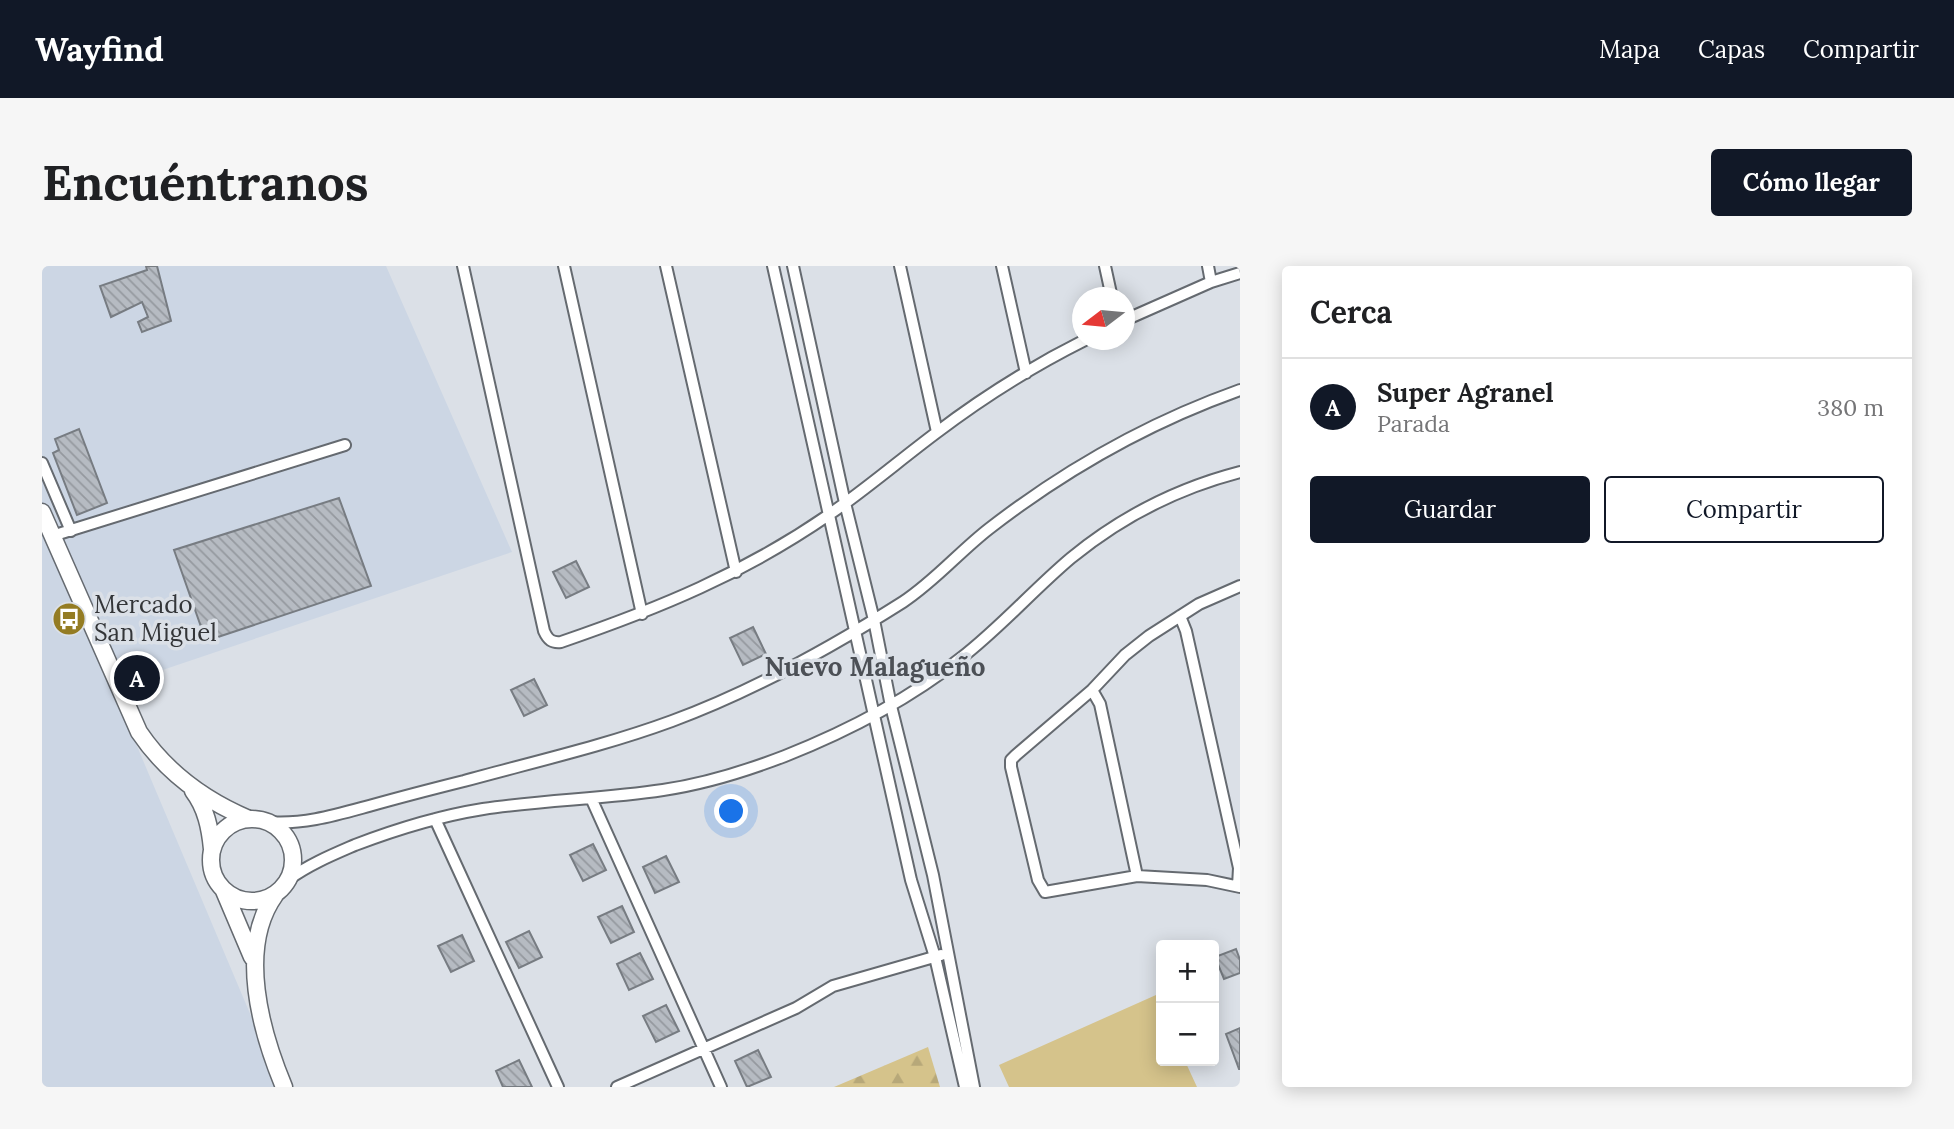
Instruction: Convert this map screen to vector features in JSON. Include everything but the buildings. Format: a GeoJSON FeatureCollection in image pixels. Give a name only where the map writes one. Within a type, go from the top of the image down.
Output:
{"type":"FeatureCollection","features":[{"type":"Feature","properties":{"kind":"main road"},"geometry":{"type":"LineString","coordinates":[[42,512],[139,732],[151,750],[187,784],[223,807],[249,819],[268,822],[280,829],[291,846],[293,866],[289,879],[275,895],[258,930],[257,975],[262,1028],[284,1087]]}},
{"type":"Feature","properties":{"kind":"main road"},"geometry":{"type":"LineString","coordinates":[[187,784],[204,810],[209,826],[213,871],[247,942],[257,975]]}},
{"type":"Feature","properties":{"kind":"main road"},"geometry":{"type":"LineString","coordinates":[[212,850],[217,838],[226,828],[249,819]]}},
{"type":"Feature","properties":{"kind":"main road"},"geometry":{"type":"LineString","coordinates":[[223,888],[234,897],[248,901],[275,895]]}},
{"type":"Feature","properties":{"kind":"street"},"geometry":{"type":"LineString","coordinates":[[463,266],[541,618],[548,638],[554,643],[642,614],[736,572],[828,515],[937,432],[1026,373],[1072,347]]}},
{"type":"Feature","properties":{"kind":"street"},"geometry":{"type":"LineString","coordinates":[[564,266],[642,614]]}},
{"type":"Feature","properties":{"kind":"street"},"geometry":{"type":"LineString","coordinates":[[667,266],[736,572]]}},
{"type":"Feature","properties":{"kind":"street"},"geometry":{"type":"LineString","coordinates":[[773,266],[911,880],[934,957],[965,1087]]}},
{"type":"Feature","properties":{"kind":"street"},"geometry":{"type":"LineString","coordinates":[[793,266],[845,503],[874,620],[891,706],[927,849],[974,1087]]}},
{"type":"Feature","properties":{"kind":"street"},"geometry":{"type":"LineString","coordinates":[[900,266],[937,432]]}},
{"type":"Feature","properties":{"kind":"street"},"geometry":{"type":"LineString","coordinates":[[1002,266],[1026,373]]}},
{"type":"Feature","properties":{"kind":"street"},"geometry":{"type":"LineString","coordinates":[[1105,266],[1110,287]]}},
{"type":"Feature","properties":{"kind":"street"},"geometry":{"type":"LineString","coordinates":[[1208,266],[1211,282]]}},
{"type":"Feature","properties":{"kind":"street"},"geometry":{"type":"LineString","coordinates":[[1135,316],[1211,282],[1240,273]]}},
{"type":"Feature","properties":{"kind":"street"},"geometry":{"type":"LineString","coordinates":[[268,822],[315,820],[640,732],[675,720],[745,689],[874,620],[928,584],[1000,520],[1080,466],[1155,426],[1240,390]]}},
{"type":"Feature","properties":{"kind":"street"},"geometry":{"type":"LineString","coordinates":[[52,536],[345,445]]}},
{"type":"Feature","properties":{"kind":"street"},"geometry":{"type":"LineString","coordinates":[[42,463],[71,531]]}},
{"type":"Feature","properties":{"kind":"street"},"geometry":{"type":"LineString","coordinates":[[289,879],[333,854],[377,836],[435,819],[505,806],[666,790],[741,771],[784,756],[875,715],[961,659],[1073,557],[1150,505],[1240,471]]}},
{"type":"Feature","properties":{"kind":"street"},"geometry":{"type":"LineString","coordinates":[[1180,616],[1186,631],[1239,868],[1239,886],[1207,880],[1137,876],[1086,884],[1052,893],[1045,892],[1038,880],[1011,760],[1092,690],[1138,645],[1180,616],[1199,604],[1240,586]]}},
{"type":"Feature","properties":{"kind":"street"},"geometry":{"type":"LineString","coordinates":[[1092,690],[1100,704],[1137,876]]}},
{"type":"Feature","properties":{"kind":"street"},"geometry":{"type":"LineString","coordinates":[[591,798],[721,1087]]}},
{"type":"Feature","properties":{"kind":"street"},"geometry":{"type":"LineString","coordinates":[[435,819],[558,1087]]}},
{"type":"Feature","properties":{"kind":"street"},"geometry":{"type":"LineString","coordinates":[[617,1087],[796,1007],[833,986],[947,954]]}},
{"type":"Feature","properties":{"kind":"shaded area"},"geometry":{"type":"Polygon","coordinates":[[[42,266],[386,266],[512,552],[112,687],[281,1087],[42,1087],[42,266]]]}},
{"type":"Feature","properties":{"kind":"green space"},"geometry":{"type":"Polygon","coordinates":[[[1156,995],[1156,1066],[1187,1066],[1197,1087],[1009,1087],[999,1065],[1156,995]]]}},
{"type":"Feature","properties":{"kind":"green space"},"geometry":{"type":"Polygon","coordinates":[[[928,1047],[940,1087],[834,1087],[928,1047]]]}},
{"type":"Feature","properties":{"kind":"place","name":"Mercado San Miguel"},"geometry":{"type":"Point","coordinates":[69,619]}},
{"type":"Feature","properties":{"kind":"place","name":"Super Agranel"},"geometry":{"type":"Point","coordinates":[137,678]}},
{"type":"Feature","properties":{"kind":"district","name":"Nuevo Malagueño"},"geometry":{"type":"Point","coordinates":[875,667]}}]}
